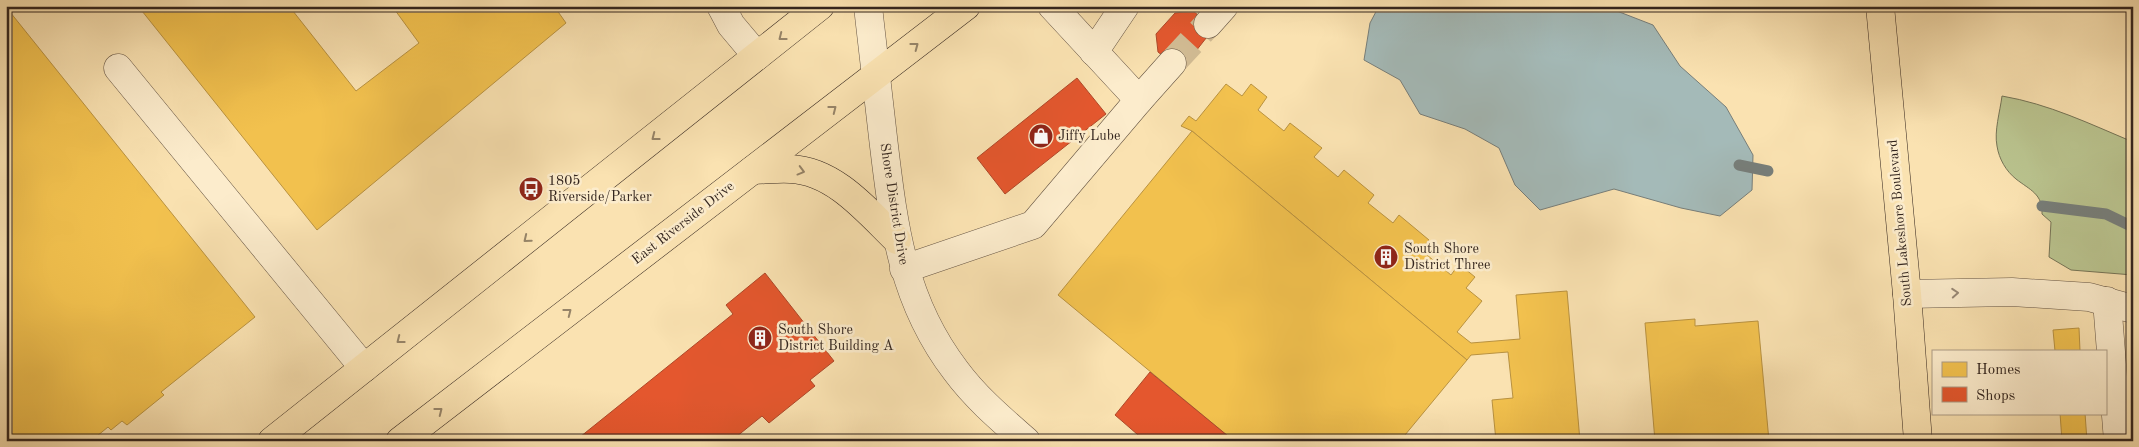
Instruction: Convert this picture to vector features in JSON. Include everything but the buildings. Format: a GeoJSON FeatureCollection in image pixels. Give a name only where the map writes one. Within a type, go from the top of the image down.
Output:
{"type":"FeatureCollection","features":[{"type":"Feature","properties":{"kind":"main road"},"geometry":{"type":"LineString","coordinates":[[272,441],[820,6]]}},
{"type":"Feature","properties":{"kind":"main road","name":"East Riverside Drive"},"geometry":{"type":"LineString","coordinates":[[400,441],[966,6]]}},
{"type":"Feature","properties":{"kind":"main road","name":"South Lakeshore Boulevard"},"geometry":{"type":"LineString","coordinates":[[1880,6],[1907,294],[1918,441]]}},
{"type":"Feature","properties":{"kind":"main road"},"geometry":{"type":"LineString","coordinates":[[753,170],[793,168],[821,177],[848,193],[897,240]]}},
{"type":"Feature","properties":{"kind":"street"},"geometry":{"type":"LineString","coordinates":[[721,6],[731,25],[757,56]]}},
{"type":"Feature","properties":{"kind":"street","name":"Shore District Drive"},"geometry":{"type":"LineString","coordinates":[[868,6],[897,240],[904,269],[917,304],[936,342],[956,371],[981,400],[1026,441]]}},
{"type":"Feature","properties":{"kind":"street"},"geometry":{"type":"LineString","coordinates":[[1052,6],[1139,100]]}},
{"type":"Feature","properties":{"kind":"street"},"geometry":{"type":"LineString","coordinates":[[1094,52],[1125,6]]}},
{"type":"Feature","properties":{"kind":"street"},"geometry":{"type":"LineString","coordinates":[[904,269],[1033,224],[1172,63]]}},
{"type":"Feature","properties":{"kind":"street"},"geometry":{"type":"LineString","coordinates":[[118,68],[364,368]]}},
{"type":"Feature","properties":{"kind":"street"},"geometry":{"type":"LineString","coordinates":[[1907,294],[2012,292],[2089,297],[2133,309]]}},
{"type":"Feature","properties":{"kind":"street"},"geometry":{"type":"LineString","coordinates":[[2107,301],[2118,441]]}},
{"type":"Feature","properties":{"kind":"green space"},"geometry":{"type":"Polygon","coordinates":[[[2002,96],[2053,109],[2133,142],[2133,275],[2071,270],[2049,257],[2051,222],[2042,214],[2042,207],[2038,197],[2009,172],[2001,160],[1998,151],[1996,134],[2002,96]]]}},
{"type":"Feature","properties":{"kind":"water"},"geometry":{"type":"Polygon","coordinates":[[[1379,6],[1604,6],[1653,25],[1680,66],[1726,107],[1753,155],[1752,190],[1720,216],[1681,208],[1614,189],[1540,210],[1515,185],[1499,148],[1465,129],[1420,114],[1400,80],[1364,60],[1370,23],[1379,6]]]}},
{"type":"Feature","properties":{"kind":"waterway"},"geometry":{"type":"LineString","coordinates":[[1739,165],[1768,171]]}},
{"type":"Feature","properties":{"kind":"waterway"},"geometry":{"type":"LineString","coordinates":[[2042,206],[2106,214],[2133,227]]}},
{"type":"Feature","properties":{"kind":"tunnel"},"geometry":{"type":"LineString","coordinates":[[1172,63],[1208,24]]}},
{"type":"Feature","properties":{"kind":"place","name":"Jiffy Lube"},"geometry":{"type":"Point","coordinates":[1041,136]}},
{"type":"Feature","properties":{"kind":"place","name":"1805 Riverside/Parker"},"geometry":{"type":"Point","coordinates":[531,189]}},
{"type":"Feature","properties":{"kind":"place","name":"South Shore District Three"},"geometry":{"type":"Point","coordinates":[1386,257]}},
{"type":"Feature","properties":{"kind":"place","name":"South Shore District Building A"},"geometry":{"type":"Point","coordinates":[760,338]}}]}
